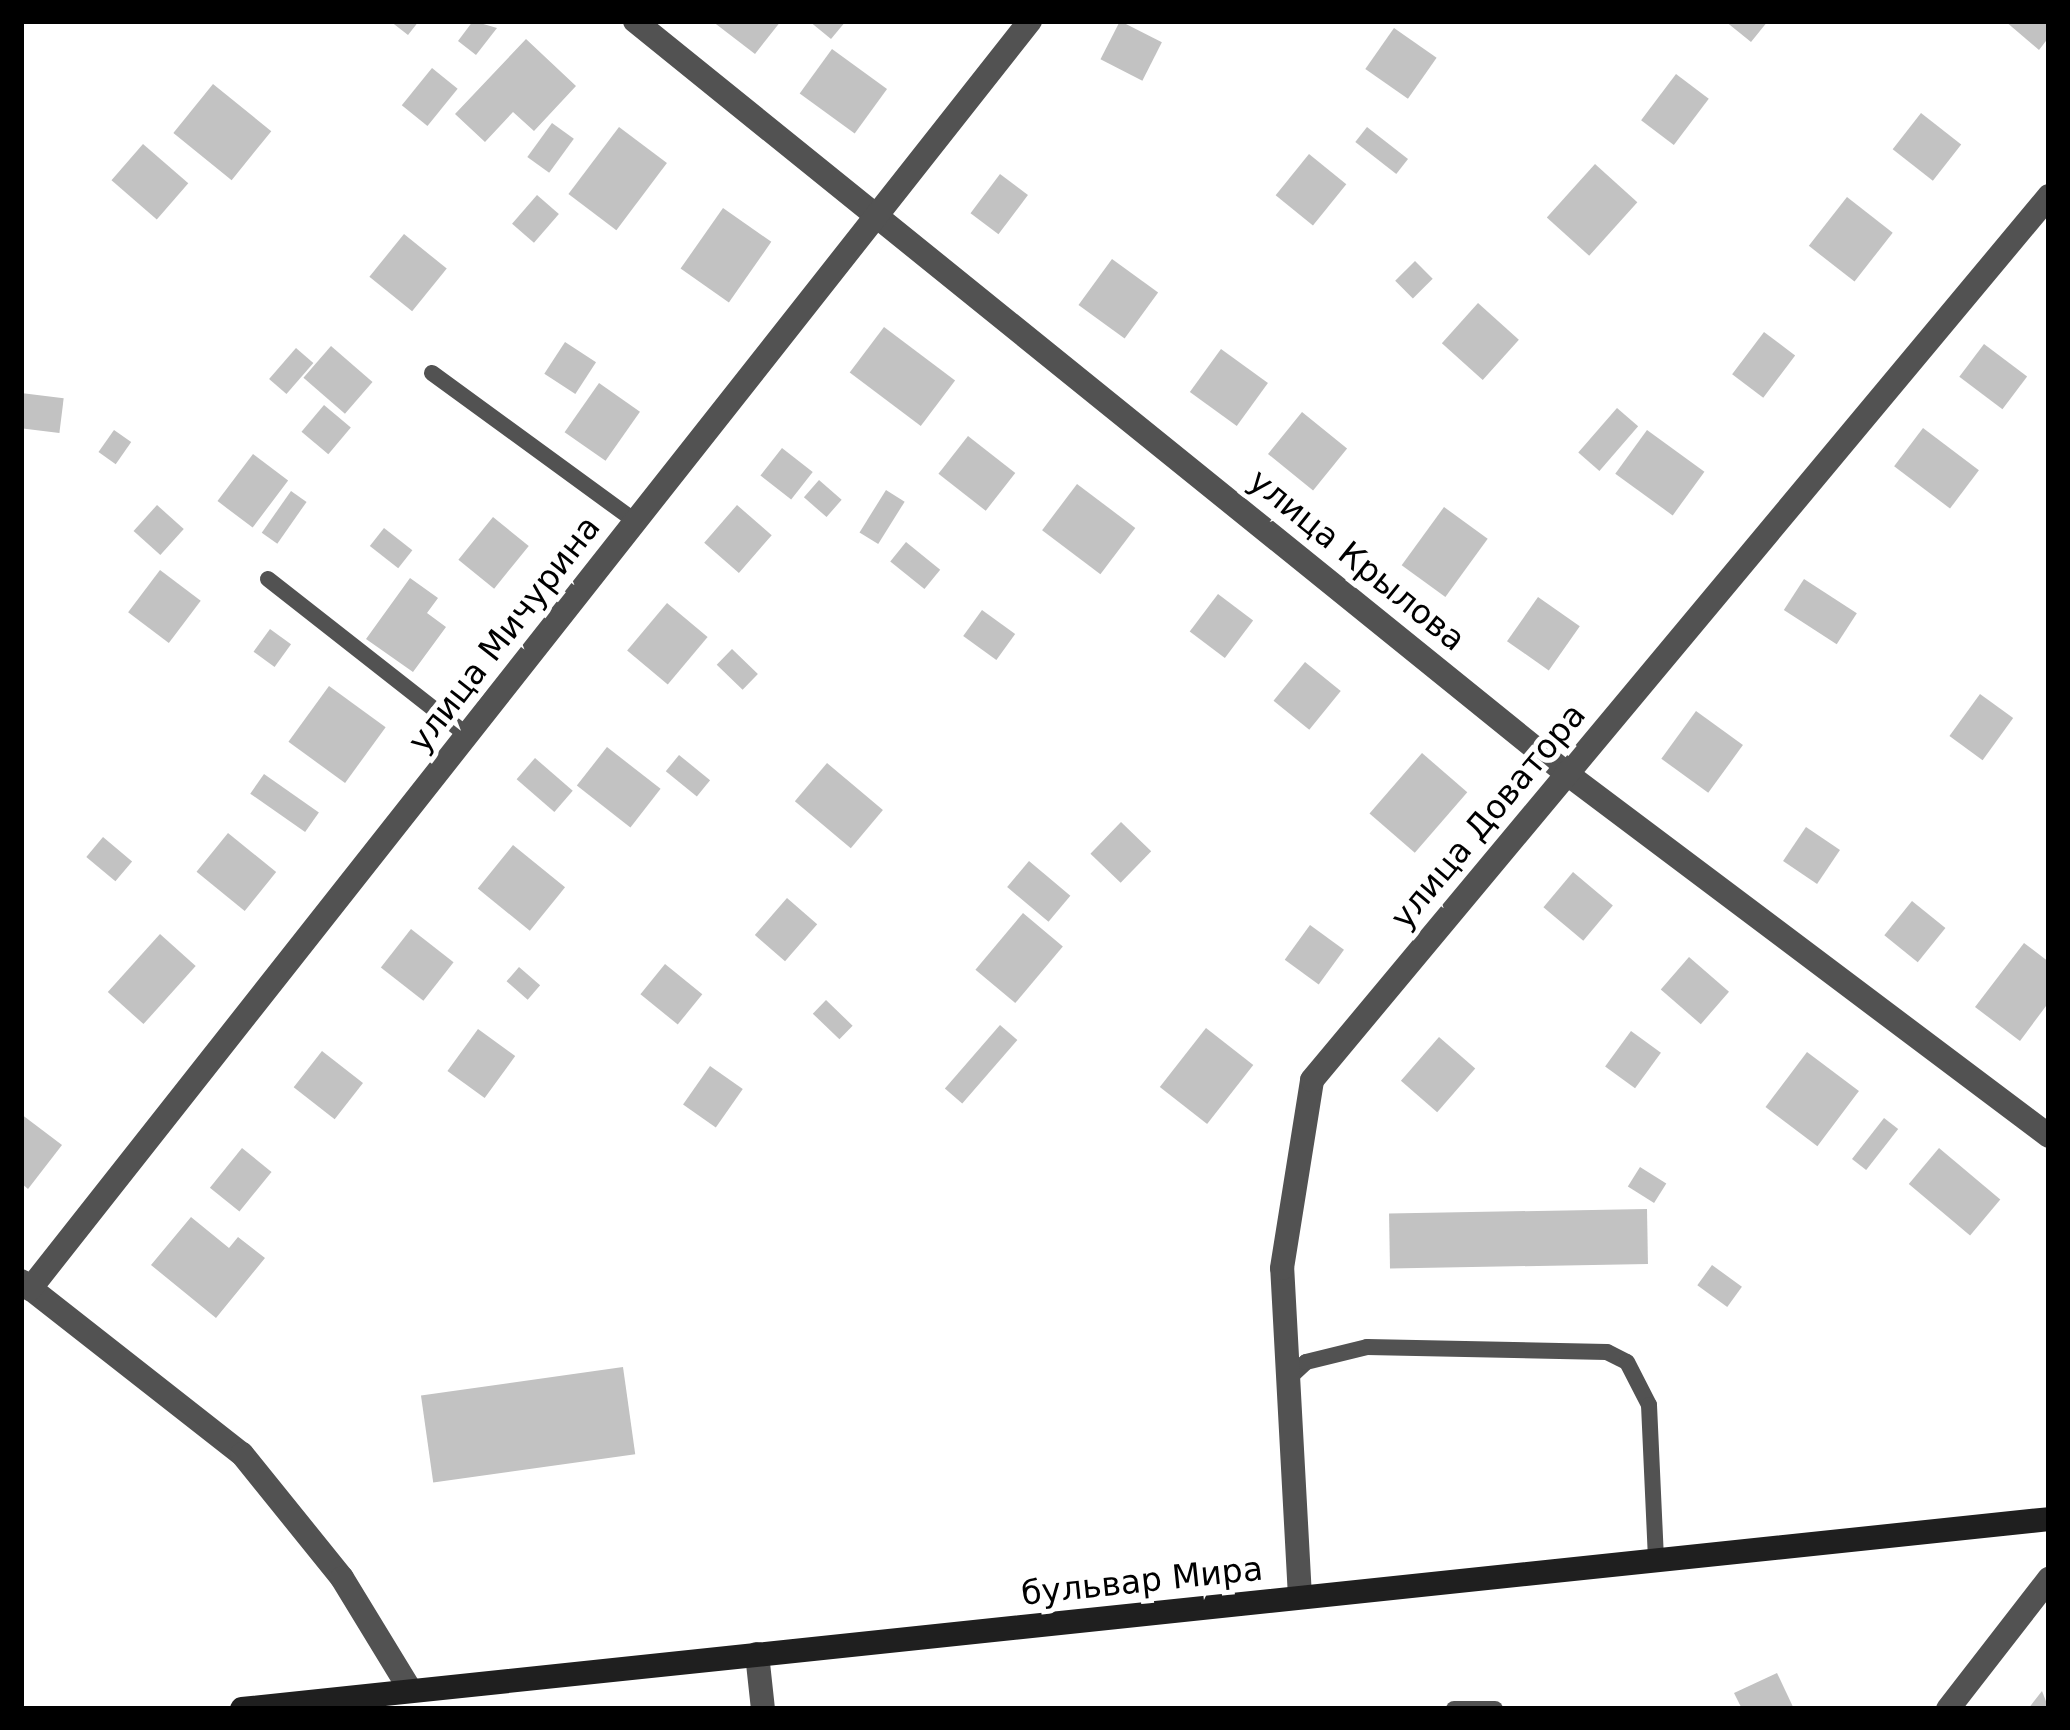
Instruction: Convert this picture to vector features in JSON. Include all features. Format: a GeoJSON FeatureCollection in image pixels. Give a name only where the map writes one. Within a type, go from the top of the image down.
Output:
{"type":"FeatureCollection","features":[{"type":"Feature","properties":{"kind":"main road","name":"бульвар Мира"},"geometry":{"type":"LineString","coordinates":[[242,1709],[2049,1519]]}},
{"type":"Feature","properties":{"kind":"street","name":"улица Крылова"},"geometry":{"type":"LineString","coordinates":[[635,21],[878,212],[1566,773],[2049,1136]]}},
{"type":"Feature","properties":{"kind":"street","name":"улица Мичурина"},"geometry":{"type":"LineString","coordinates":[[26,1285],[1030,21]]}},
{"type":"Feature","properties":{"kind":"street","name":"улица Доватора"},"geometry":{"type":"LineString","coordinates":[[1300,1598],[1282,1268],[1312,1080],[2049,196]]}},
{"type":"Feature","properties":{"kind":"street"},"geometry":{"type":"LineString","coordinates":[[26,1285],[242,1454],[342,1578],[412,1691]]}},
{"type":"Feature","properties":{"kind":"street"},"geometry":{"type":"LineString","coordinates":[[1948,1709],[2049,1579]]}},
{"type":"Feature","properties":{"kind":"street"},"geometry":{"type":"LineString","coordinates":[[757,1654],[763,1709]]}},
{"type":"Feature","properties":{"kind":"lane"},"geometry":{"type":"LineString","coordinates":[[432,374],[634,521]]}},
{"type":"Feature","properties":{"kind":"lane"},"geometry":{"type":"LineString","coordinates":[[268,580],[467,734]]}},
{"type":"Feature","properties":{"kind":"lane"},"geometry":{"type":"LineString","coordinates":[[1288,1379],[1306,1362],[1367,1347],[1607,1352],[1627,1362],[1649,1405],[1656,1560]]}},
{"type":"Feature","properties":{"kind":"lane"},"geometry":{"type":"LineString","coordinates":[[1454,1709],[1495,1709]]}},
{"type":"Feature","properties":{"kind":"building"},"geometry":{"type":"Polygon","coordinates":[[[390,21],[419,21],[408,35],[390,21]]]}},
{"type":"Feature","properties":{"kind":"building"},"geometry":{"type":"Polygon","coordinates":[[[473,21],[497,28],[476,55],[458,41],[473,21]]]}},
{"type":"Feature","properties":{"kind":"building"},"geometry":{"type":"Polygon","coordinates":[[[712,21],[781,21],[755,54],[712,21]]]}},
{"type":"Feature","properties":{"kind":"building"},"geometry":{"type":"Polygon","coordinates":[[[809,21],[846,21],[831,39],[809,21]]]}},
{"type":"Feature","properties":{"kind":"building"},"geometry":{"type":"Polygon","coordinates":[[[1120,21],[1162,42],[1142,81],[1100,59],[1120,21]]]}},
{"type":"Feature","properties":{"kind":"building"},"geometry":{"type":"Polygon","coordinates":[[[1725,21],[1768,21],[1751,42],[1725,21]]]}},
{"type":"Feature","properties":{"kind":"building"},"geometry":{"type":"Polygon","coordinates":[[[2005,21],[2049,21],[2049,37],[2039,50],[2005,21]]]}},
{"type":"Feature","properties":{"kind":"building"},"geometry":{"type":"Polygon","coordinates":[[[1394,28],[1437,58],[1408,99],[1365,69],[1394,28]]]}},
{"type":"Feature","properties":{"kind":"building"},"geometry":{"type":"Polygon","coordinates":[[[526,39],[576,86],[534,131],[513,112],[485,142],[455,114],[526,39]]]}},
{"type":"Feature","properties":{"kind":"building"},"geometry":{"type":"Polygon","coordinates":[[[832,49],[887,89],[855,133],[800,93],[832,49]]]}},
{"type":"Feature","properties":{"kind":"building"},"geometry":{"type":"Polygon","coordinates":[[[432,68],[458,89],[427,126],[402,105],[432,68]]]}},
{"type":"Feature","properties":{"kind":"building"},"geometry":{"type":"Polygon","coordinates":[[[1676,74],[1709,99],[1674,145],[1641,120],[1676,74]]]}},
{"type":"Feature","properties":{"kind":"building"},"geometry":{"type":"Polygon","coordinates":[[[213,84],[271,131],[232,180],[173,133],[213,84]]]}},
{"type":"Feature","properties":{"kind":"building"},"geometry":{"type":"Polygon","coordinates":[[[1921,113],[1961,144],[1933,181],[1893,149],[1921,113]]]}},
{"type":"Feature","properties":{"kind":"building"},"geometry":{"type":"Polygon","coordinates":[[[552,123],[574,139],[549,173],[527,157],[552,123]]]}},
{"type":"Feature","properties":{"kind":"building"},"geometry":{"type":"Polygon","coordinates":[[[619,127],[667,163],[616,230],[568,194],[619,127]]]}},
{"type":"Feature","properties":{"kind":"building"},"geometry":{"type":"Polygon","coordinates":[[[1367,127],[1408,159],[1396,174],[1355,142],[1367,127]]]}},
{"type":"Feature","properties":{"kind":"building"},"geometry":{"type":"Polygon","coordinates":[[[143,144],[188,183],[157,220],[112,180],[143,144]]]}},
{"type":"Feature","properties":{"kind":"building"},"geometry":{"type":"Polygon","coordinates":[[[1309,154],[1346,184],[1313,225],[1276,195],[1309,154]]]}},
{"type":"Feature","properties":{"kind":"building"},"geometry":{"type":"Polygon","coordinates":[[[1595,164],[1637,202],[1589,256],[1547,218],[1595,164]]]}},
{"type":"Feature","properties":{"kind":"building"},"geometry":{"type":"Polygon","coordinates":[[[1000,174],[1028,195],[998,234],[971,213],[1000,174]]]}},
{"type":"Feature","properties":{"kind":"building"},"geometry":{"type":"Polygon","coordinates":[[[537,195],[559,214],[534,243],[512,224],[537,195]]]}},
{"type":"Feature","properties":{"kind":"building"},"geometry":{"type":"Polygon","coordinates":[[[1847,197],[1893,233],[1855,282],[1809,246],[1847,197]]]}},
{"type":"Feature","properties":{"kind":"building"},"geometry":{"type":"Polygon","coordinates":[[[723,208],[771,242],[729,302],[681,269],[723,208]]]}},
{"type":"Feature","properties":{"kind":"building"},"geometry":{"type":"Polygon","coordinates":[[[404,234],[447,269],[412,311],[369,277],[404,234]]]}},
{"type":"Feature","properties":{"kind":"building"},"geometry":{"type":"Polygon","coordinates":[[[1112,259],[1158,293],[1125,339],[1078,305],[1112,259]]]}},
{"type":"Feature","properties":{"kind":"building"},"geometry":{"type":"Polygon","coordinates":[[[1415,261],[1433,279],[1413,298],[1395,281],[1415,261]]]}},
{"type":"Feature","properties":{"kind":"building"},"geometry":{"type":"Polygon","coordinates":[[[1478,303],[1519,340],[1483,380],[1442,343],[1478,303]]]}},
{"type":"Feature","properties":{"kind":"building"},"geometry":{"type":"Polygon","coordinates":[[[884,327],[955,381],[921,426],[850,373],[884,327]]]}},
{"type":"Feature","properties":{"kind":"building"},"geometry":{"type":"Polygon","coordinates":[[[1764,332],[1795,355],[1763,398],[1732,374],[1764,332]]]}},
{"type":"Feature","properties":{"kind":"building"},"geometry":{"type":"Polygon","coordinates":[[[565,342],[596,362],[575,394],[544,374],[565,342]]]}},
{"type":"Feature","properties":{"kind":"building"},"geometry":{"type":"Polygon","coordinates":[[[1984,344],[2027,376],[2002,409],[1959,377],[1984,344]]]}},
{"type":"Feature","properties":{"kind":"building"},"geometry":{"type":"Polygon","coordinates":[[[331,346],[373,382],[345,414],[303,378],[331,346]]]}},
{"type":"Feature","properties":{"kind":"building"},"geometry":{"type":"Polygon","coordinates":[[[296,348],[313,363],[286,394],[269,379],[296,348]]]}},
{"type":"Feature","properties":{"kind":"building"},"geometry":{"type":"Polygon","coordinates":[[[1221,349],[1268,383],[1237,426],[1190,392],[1221,349]]]}},
{"type":"Feature","properties":{"kind":"building"},"geometry":{"type":"Polygon","coordinates":[[[599,383],[640,412],[606,461],[565,432],[599,383]]]}},
{"type":"Feature","properties":{"kind":"building"},"geometry":{"type":"Polygon","coordinates":[[[21,393],[64,398],[59,433],[21,428],[21,393]]]}},
{"type":"Feature","properties":{"kind":"building"},"geometry":{"type":"Polygon","coordinates":[[[324,405],[351,427],[328,454],[302,432],[324,405]]]}},
{"type":"Feature","properties":{"kind":"building"},"geometry":{"type":"Polygon","coordinates":[[[1617,408],[1638,426],[1599,471],[1578,453],[1617,408]]]}},
{"type":"Feature","properties":{"kind":"building"},"geometry":{"type":"Polygon","coordinates":[[[1302,412],[1347,449],[1313,490],[1268,454],[1302,412]]]}},
{"type":"Feature","properties":{"kind":"building"},"geometry":{"type":"Polygon","coordinates":[[[1923,428],[1979,470],[1950,508],[1894,466],[1923,428]]]}},
{"type":"Feature","properties":{"kind":"building"},"geometry":{"type":"Polygon","coordinates":[[[114,430],[131,442],[116,464],[99,452],[114,430]]]}},
{"type":"Feature","properties":{"kind":"building"},"geometry":{"type":"Polygon","coordinates":[[[1647,430],[1704,472],[1673,515],[1615,474],[1647,430]]]}},
{"type":"Feature","properties":{"kind":"building"},"geometry":{"type":"Polygon","coordinates":[[[968,436],[1015,473],[986,511],[938,474],[968,436]]]}},
{"type":"Feature","properties":{"kind":"building"},"geometry":{"type":"Polygon","coordinates":[[[782,448],[813,472],[791,500],[760,476],[782,448]]]}},
{"type":"Feature","properties":{"kind":"building"},"geometry":{"type":"Polygon","coordinates":[[[253,454],[288,480],[253,528],[217,501],[253,454]]]}},
{"type":"Feature","properties":{"kind":"building"},"geometry":{"type":"Polygon","coordinates":[[[819,480],[842,500],[827,517],[804,497],[819,480]]]}},
{"type":"Feature","properties":{"kind":"building"},"geometry":{"type":"Polygon","coordinates":[[[1077,484],[1135,528],[1100,574],[1042,530],[1077,484]]]}},
{"type":"Feature","properties":{"kind":"building"},"geometry":{"type":"Polygon","coordinates":[[[886,490],[905,502],[878,544],[860,532],[886,490]]]}},
{"type":"Feature","properties":{"kind":"building"},"geometry":{"type":"Polygon","coordinates":[[[291,491],[307,502],[277,544],[262,533],[291,491]]]}},
{"type":"Feature","properties":{"kind":"building"},"geometry":{"type":"Polygon","coordinates":[[[157,505],[184,529],[160,555],[134,531],[157,505]]]}},
{"type":"Feature","properties":{"kind":"building"},"geometry":{"type":"Polygon","coordinates":[[[737,505],[772,535],[739,573],[704,543],[737,505]]]}},
{"type":"Feature","properties":{"kind":"building"},"geometry":{"type":"Polygon","coordinates":[[[1444,507],[1488,539],[1445,597],[1402,565],[1444,507]]]}},
{"type":"Feature","properties":{"kind":"building"},"geometry":{"type":"Polygon","coordinates":[[[493,517],[529,546],[494,589],[458,560],[493,517]]]}},
{"type":"Feature","properties":{"kind":"building"},"geometry":{"type":"Polygon","coordinates":[[[384,528],[412,550],[398,568],[370,546],[384,528]]]}},
{"type":"Feature","properties":{"kind":"building"},"geometry":{"type":"Polygon","coordinates":[[[906,542],[940,570],[924,589],[890,561],[906,542]]]}},
{"type":"Feature","properties":{"kind":"building"},"geometry":{"type":"Polygon","coordinates":[[[160,570],[201,601],[169,643],[128,612],[160,570]]]}},
{"type":"Feature","properties":{"kind":"building"},"geometry":{"type":"Polygon","coordinates":[[[410,578],[438,598],[427,613],[446,627],[413,672],[366,639],[410,578]]]}},
{"type":"Feature","properties":{"kind":"building"},"geometry":{"type":"Polygon","coordinates":[[[1804,579],[1857,613],[1837,644],[1784,610],[1804,579]]]}},
{"type":"Feature","properties":{"kind":"building"},"geometry":{"type":"Polygon","coordinates":[[[1218,594],[1253,620],[1225,658],[1190,632],[1218,594]]]}},
{"type":"Feature","properties":{"kind":"building"},"geometry":{"type":"Polygon","coordinates":[[[1538,597],[1580,626],[1549,670],[1507,641],[1538,597]]]}},
{"type":"Feature","properties":{"kind":"building"},"geometry":{"type":"Polygon","coordinates":[[[667,603],[708,637],[668,685],[627,650],[667,603]]]}},
{"type":"Feature","properties":{"kind":"building"},"geometry":{"type":"Polygon","coordinates":[[[982,610],[1015,634],[996,660],[963,636],[982,610]]]}},
{"type":"Feature","properties":{"kind":"building"},"geometry":{"type":"Polygon","coordinates":[[[270,629],[291,644],[275,667],[254,652],[270,629]]]}},
{"type":"Feature","properties":{"kind":"building"},"geometry":{"type":"Polygon","coordinates":[[[732,649],[758,674],[743,690],[717,665],[732,649]]]}},
{"type":"Feature","properties":{"kind":"building"},"geometry":{"type":"Polygon","coordinates":[[[1305,662],[1341,691],[1309,730],[1274,701],[1305,662]]]}},
{"type":"Feature","properties":{"kind":"building"},"geometry":{"type":"Polygon","coordinates":[[[329,686],[386,727],[345,783],[288,742],[329,686]]]}},
{"type":"Feature","properties":{"kind":"building"},"geometry":{"type":"Polygon","coordinates":[[[1980,694],[2013,718],[1983,760],[1949,736],[1980,694]]]}},
{"type":"Feature","properties":{"kind":"building"},"geometry":{"type":"Polygon","coordinates":[[[1696,711],[1743,745],[1708,793],[1661,759],[1696,711]]]}},
{"type":"Feature","properties":{"kind":"building"},"geometry":{"type":"Polygon","coordinates":[[[607,747],[661,789],[630,827],[577,786],[607,747]]]}},
{"type":"Feature","properties":{"kind":"building"},"geometry":{"type":"Polygon","coordinates":[[[1422,753],[1467,792],[1415,853],[1370,813],[1422,753]]]}},
{"type":"Feature","properties":{"kind":"building"},"geometry":{"type":"Polygon","coordinates":[[[679,755],[710,780],[697,796],[666,771],[679,755]]]}},
{"type":"Feature","properties":{"kind":"building"},"geometry":{"type":"Polygon","coordinates":[[[535,758],[573,791],[554,812],[517,779],[535,758]]]}},
{"type":"Feature","properties":{"kind":"building"},"geometry":{"type":"Polygon","coordinates":[[[827,763],[883,810],[851,848],[795,801],[827,763]]]}},
{"type":"Feature","properties":{"kind":"building"},"geometry":{"type":"Polygon","coordinates":[[[264,774],[319,812],[305,832],[250,794],[264,774]]]}},
{"type":"Feature","properties":{"kind":"building"},"geometry":{"type":"Polygon","coordinates":[[[1121,822],[1151,851],[1121,883],[1090,854],[1121,822]]]}},
{"type":"Feature","properties":{"kind":"building"},"geometry":{"type":"Polygon","coordinates":[[[1806,827],[1840,850],[1817,884],[1783,861],[1806,827]]]}},
{"type":"Feature","properties":{"kind":"building"},"geometry":{"type":"Polygon","coordinates":[[[228,833],[276,872],[245,911],[197,872],[228,833]]]}},
{"type":"Feature","properties":{"kind":"building"},"geometry":{"type":"Polygon","coordinates":[[[103,837],[132,861],[115,881],[86,857],[103,837]]]}},
{"type":"Feature","properties":{"kind":"building"},"geometry":{"type":"Polygon","coordinates":[[[513,845],[565,887],[530,931],[478,889],[513,845]]]}},
{"type":"Feature","properties":{"kind":"building"},"geometry":{"type":"Polygon","coordinates":[[[1029,861],[1070,896],[1049,922],[1007,887],[1029,861]]]}},
{"type":"Feature","properties":{"kind":"building"},"geometry":{"type":"Polygon","coordinates":[[[1573,872],[1613,905],[1583,941],[1543,907],[1573,872]]]}},
{"type":"Feature","properties":{"kind":"building"},"geometry":{"type":"Polygon","coordinates":[[[787,898],[817,924],[785,961],[755,935],[787,898]]]}},
{"type":"Feature","properties":{"kind":"building"},"geometry":{"type":"Polygon","coordinates":[[[1912,901],[1945,928],[1918,962],[1884,935],[1912,901]]]}},
{"type":"Feature","properties":{"kind":"building"},"geometry":{"type":"Polygon","coordinates":[[[1023,913],[1063,946],[1015,1003],[975,970],[1023,913]]]}},
{"type":"Feature","properties":{"kind":"building"},"geometry":{"type":"Polygon","coordinates":[[[1310,925],[1344,950],[1319,984],[1285,960],[1310,925]]]}},
{"type":"Feature","properties":{"kind":"building"},"geometry":{"type":"Polygon","coordinates":[[[411,929],[454,962],[423,1001],[381,968],[411,929]]]}},
{"type":"Feature","properties":{"kind":"building"},"geometry":{"type":"Polygon","coordinates":[[[160,934],[196,966],[143,1024],[108,992],[160,934]]]}},
{"type":"Feature","properties":{"kind":"building"},"geometry":{"type":"Polygon","coordinates":[[[2024,943],[2049,962],[2049,1002],[2020,1041],[1975,1007],[2024,943]]]}},
{"type":"Feature","properties":{"kind":"building"},"geometry":{"type":"Polygon","coordinates":[[[1689,957],[1729,992],[1701,1024],[1661,989],[1689,957]]]}},
{"type":"Feature","properties":{"kind":"building"},"geometry":{"type":"Polygon","coordinates":[[[665,964],[702,994],[678,1025],[640,994],[665,964]]]}},
{"type":"Feature","properties":{"kind":"building"},"geometry":{"type":"Polygon","coordinates":[[[519,967],[540,985],[528,1000],[507,981],[519,967]]]}},
{"type":"Feature","properties":{"kind":"building"},"geometry":{"type":"Polygon","coordinates":[[[826,1000],[853,1026],[839,1039],[813,1014],[826,1000]]]}},
{"type":"Feature","properties":{"kind":"building"},"geometry":{"type":"Polygon","coordinates":[[[1000,1025],[1017,1040],[962,1103],[945,1088],[1000,1025]]]}},
{"type":"Feature","properties":{"kind":"building"},"geometry":{"type":"Polygon","coordinates":[[[1206,1028],[1253,1065],[1207,1124],[1160,1087],[1206,1028]]]}},
{"type":"Feature","properties":{"kind":"building"},"geometry":{"type":"Polygon","coordinates":[[[478,1029],[515,1056],[485,1098],[447,1071],[478,1029]]]}},
{"type":"Feature","properties":{"kind":"building"},"geometry":{"type":"Polygon","coordinates":[[[1631,1031],[1661,1053],[1635,1088],[1605,1067],[1631,1031]]]}},
{"type":"Feature","properties":{"kind":"building"},"geometry":{"type":"Polygon","coordinates":[[[1439,1037],[1475,1068],[1437,1112],[1401,1081],[1439,1037]]]}},
{"type":"Feature","properties":{"kind":"building"},"geometry":{"type":"Polygon","coordinates":[[[322,1051],[363,1083],[335,1119],[294,1087],[322,1051]]]}},
{"type":"Feature","properties":{"kind":"building"},"geometry":{"type":"Polygon","coordinates":[[[1807,1052],[1859,1091],[1817,1146],[1765,1107],[1807,1052]]]}},
{"type":"Feature","properties":{"kind":"building"},"geometry":{"type":"Polygon","coordinates":[[[710,1066],[743,1089],[716,1127],[683,1105],[710,1066]]]}},
{"type":"Feature","properties":{"kind":"building"},"geometry":{"type":"Polygon","coordinates":[[[21,1114],[62,1145],[28,1189],[21,1183],[21,1114]]]}},
{"type":"Feature","properties":{"kind":"building"},"geometry":{"type":"Polygon","coordinates":[[[1884,1118],[1898,1129],[1866,1170],[1852,1159],[1884,1118]]]}},
{"type":"Feature","properties":{"kind":"building"},"geometry":{"type":"Polygon","coordinates":[[[242,1148],[272,1172],[239,1212],[210,1188],[242,1148]]]}},
{"type":"Feature","properties":{"kind":"building"},"geometry":{"type":"Polygon","coordinates":[[[1939,1148],[2000,1199],[1970,1235],[1909,1184],[1939,1148]]]}},
{"type":"Feature","properties":{"kind":"building"},"geometry":{"type":"Polygon","coordinates":[[[1640,1167],[1666,1183],[1654,1203],[1628,1187],[1640,1167]]]}},
{"type":"Feature","properties":{"kind":"building"},"geometry":{"type":"Polygon","coordinates":[[[1647,1209],[1648,1264],[1390,1268],[1389,1214],[1647,1209]]]}},
{"type":"Feature","properties":{"kind":"building"},"geometry":{"type":"Polygon","coordinates":[[[191,1217],[229,1248],[238,1237],[265,1258],[216,1318],[151,1265],[191,1217]]]}},
{"type":"Feature","properties":{"kind":"building"},"geometry":{"type":"Polygon","coordinates":[[[1712,1265],[1742,1287],[1727,1307],[1697,1285],[1712,1265]]]}},
{"type":"Feature","properties":{"kind":"building"},"geometry":{"type":"Polygon","coordinates":[[[623,1367],[635,1454],[433,1483],[421,1395],[623,1367]]]}},
{"type":"Feature","properties":{"kind":"building"},"geometry":{"type":"Polygon","coordinates":[[[1777,1673],[1794,1709],[1742,1709],[1734,1693],[1777,1673]]]}},
{"type":"Feature","properties":{"kind":"building"},"geometry":{"type":"Polygon","coordinates":[[[2042,1691],[2049,1709],[2028,1709],[2042,1691]]]}}]}
